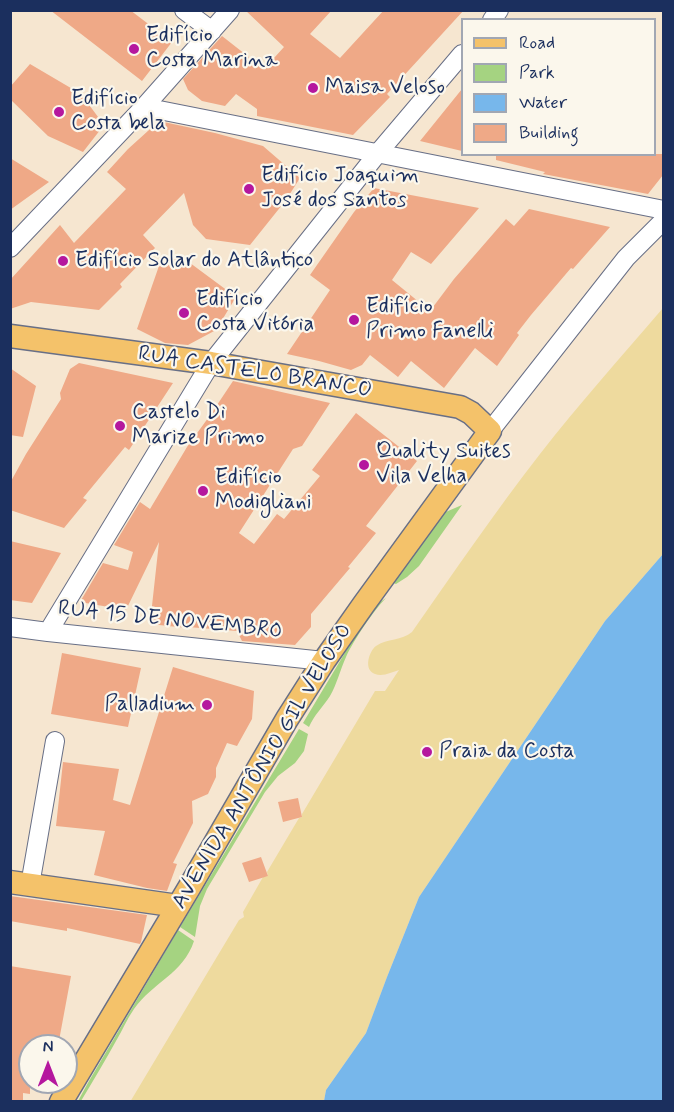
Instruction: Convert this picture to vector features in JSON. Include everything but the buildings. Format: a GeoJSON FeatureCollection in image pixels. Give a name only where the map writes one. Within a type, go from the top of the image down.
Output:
{"type":"FeatureCollection","features":[{"type":"Feature","properties":{"kind":"main road","name":"RUA CASTELO BRANCO"},"geometry":{"type":"LineString","coordinates":[[10,336],[211,363],[460,407],[471,413],[490,431]]}},
{"type":"Feature","properties":{"kind":"main road","name":"AVENIDA ANTÔNIO GIL VELOSO"},"geometry":{"type":"LineString","coordinates":[[60,1100],[178,906],[287,719],[324,661],[490,431]]}},
{"type":"Feature","properties":{"kind":"main road"},"geometry":{"type":"LineString","coordinates":[[20,884],[178,906]]}},
{"type":"Feature","properties":{"kind":"street"},"geometry":{"type":"LineString","coordinates":[[184,10],[212,31]]}},
{"type":"Feature","properties":{"kind":"street"},"geometry":{"type":"LineString","coordinates":[[10,248],[144,107],[230,10]]}},
{"type":"Feature","properties":{"kind":"street"},"geometry":{"type":"LineString","coordinates":[[48,632],[211,363],[378,153],[461,55]]}},
{"type":"Feature","properties":{"kind":"street"},"geometry":{"type":"LineString","coordinates":[[144,107],[663,210]]}},
{"type":"Feature","properties":{"kind":"street","name":"AVENIDA ANTÔNIO GIL VELOSO"},"geometry":{"type":"LineString","coordinates":[[490,431],[626,258],[663,220]]}},
{"type":"Feature","properties":{"kind":"street","name":"RUA 15 DE NOVEMBRO"},"geometry":{"type":"LineString","coordinates":[[10,627],[324,661]]}},
{"type":"Feature","properties":{"kind":"street"},"geometry":{"type":"LineString","coordinates":[[20,884],[55,741]]}},
{"type":"Feature","properties":{"kind":"green space"},"geometry":{"type":"Polygon","coordinates":[[[462,505],[419,566],[407,577],[396,584],[393,583],[441,514],[462,505]]]}},
{"type":"Feature","properties":{"kind":"green space"},"geometry":{"type":"Polygon","coordinates":[[[386,598],[354,643],[332,691],[309,727],[303,723],[376,605],[386,598]]]}},
{"type":"Feature","properties":{"kind":"green space"},"geometry":{"type":"Polygon","coordinates":[[[299,729],[308,734],[304,751],[265,792],[207,889],[200,906],[195,937],[180,927],[299,729]]]}},
{"type":"Feature","properties":{"kind":"green space"},"geometry":{"type":"Polygon","coordinates":[[[178,930],[194,941],[189,952],[183,962],[134,1009],[81,1101],[78,1101],[89,1081],[178,930]]]}},
{"type":"Feature","properties":{"kind":"sand","name":"Praia da Costa"},"geometry":{"type":"Polygon","coordinates":[[[663,308],[663,554],[605,621],[419,897],[366,1033],[326,1090],[324,1101],[130,1102],[239,920],[244,917],[243,912],[263,877],[268,876],[267,872],[299,818],[302,817],[375,691],[385,691],[399,670],[381,675],[371,672],[368,660],[373,648],[380,643],[404,637],[412,632],[540,454],[663,308]]]}},
{"type":"Feature","properties":{"kind":"water"},"geometry":{"type":"Polygon","coordinates":[[[663,554],[663,1101],[324,1101],[326,1090],[366,1033],[419,897],[605,621],[663,554]]]}},
{"type":"Feature","properties":{"kind":"place","name":"Edifício Costa Marina"},"geometry":{"type":"Point","coordinates":[134,49]}},
{"type":"Feature","properties":{"kind":"place","name":"Maisa Veloso"},"geometry":{"type":"Point","coordinates":[313,88]}},
{"type":"Feature","properties":{"kind":"place","name":"Edifício Costa bela"},"geometry":{"type":"Point","coordinates":[59,112]}},
{"type":"Feature","properties":{"kind":"place","name":"Edifício Joaquim José dos Santos"},"geometry":{"type":"Point","coordinates":[249,189]}},
{"type":"Feature","properties":{"kind":"place","name":"Edifício Solar do Atlântico"},"geometry":{"type":"Point","coordinates":[63,261]}},
{"type":"Feature","properties":{"kind":"place","name":"Edifício Costa Vitória"},"geometry":{"type":"Point","coordinates":[184,313]}},
{"type":"Feature","properties":{"kind":"place","name":"Edifício Primo Fanelli"},"geometry":{"type":"Point","coordinates":[354,320]}},
{"type":"Feature","properties":{"kind":"place","name":"Castelo Di Marize Primo"},"geometry":{"type":"Point","coordinates":[120,426]}},
{"type":"Feature","properties":{"kind":"place","name":"Quality Suites Vila Velha"},"geometry":{"type":"Point","coordinates":[364,465]}},
{"type":"Feature","properties":{"kind":"place","name":"Edifício Modigliani"},"geometry":{"type":"Point","coordinates":[203,491]}},
{"type":"Feature","properties":{"kind":"place","name":"Palladium"},"geometry":{"type":"Point","coordinates":[207,705]}},
{"type":"Feature","properties":{"kind":"place","name":"Praia da Costa"},"geometry":{"type":"Point","coordinates":[427,752]}}]}
